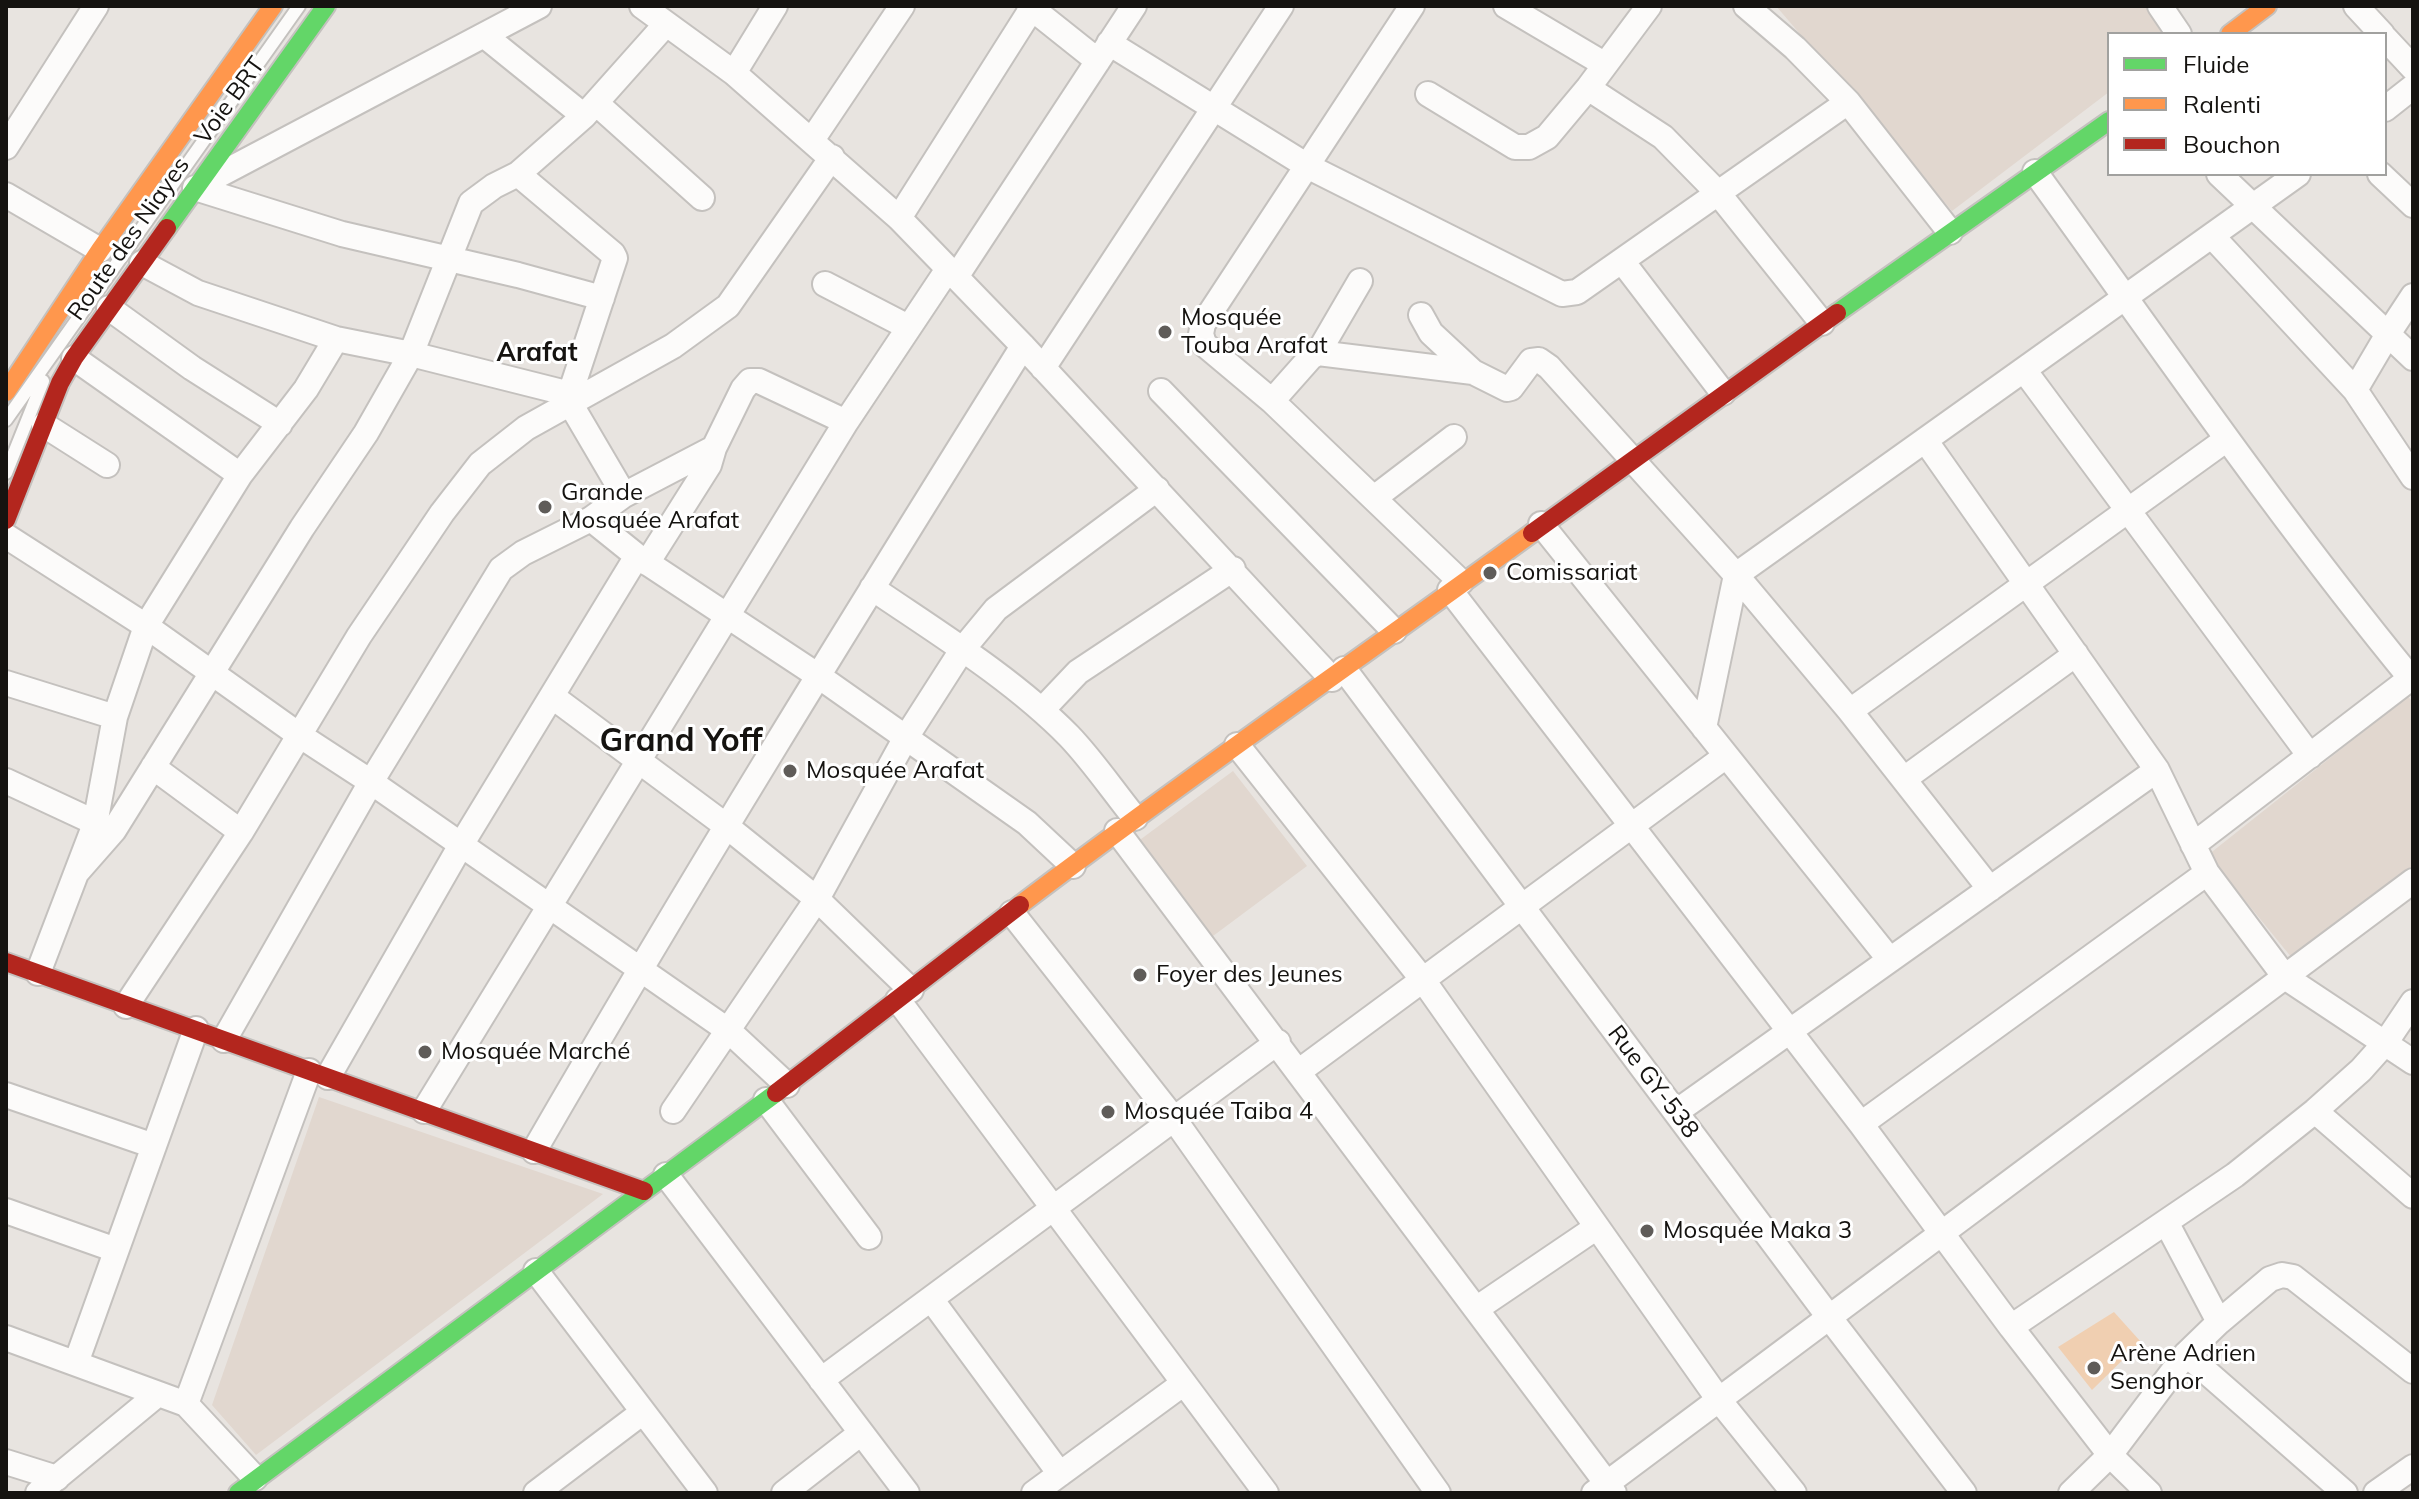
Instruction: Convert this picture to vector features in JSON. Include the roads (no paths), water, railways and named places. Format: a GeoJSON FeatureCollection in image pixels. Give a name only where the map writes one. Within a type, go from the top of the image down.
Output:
{"type":"FeatureCollection","features":[{"type":"Feature","properties":{"kind":"street"},"geometry":{"type":"LineString","coordinates":[[6,147],[90,14],[65,6]]}},
{"type":"Feature","properties":{"kind":"street","name":"Route des Niayes"},"geometry":{"type":"LineString","coordinates":[[6,392],[100,250],[273,6]]}},
{"type":"Feature","properties":{"kind":"street","name":"Route des Niayes"},"geometry":{"type":"LineString","coordinates":[[6,520],[60,383],[64,357],[109,308],[326,6]]}},
{"type":"Feature","properties":{"kind":"street"},"geometry":{"type":"LineString","coordinates":[[195,188],[539,6]]}},
{"type":"Feature","properties":{"kind":"street","name":"Rue GY-538"},"geometry":{"type":"LineString","coordinates":[[642,6],[734,73],[899,218],[1233,569],[1338,674],[1523,906],[1964,1493]]}},
{"type":"Feature","properties":{"kind":"street"},"geometry":{"type":"LineString","coordinates":[[734,73],[775,6]]}},
{"type":"Feature","properties":{"kind":"street"},"geometry":{"type":"LineString","coordinates":[[812,140],[902,6]]}},
{"type":"Feature","properties":{"kind":"street"},"geometry":{"type":"LineString","coordinates":[[424,1111],[846,422],[908,327],[952,273],[1134,6]]}},
{"type":"Feature","properties":{"kind":"street"},"geometry":{"type":"LineString","coordinates":[[1043,368],[1281,6]]}},
{"type":"Feature","properties":{"kind":"street"},"geometry":{"type":"LineString","coordinates":[[1412,6],[1203,324],[1201,334],[1204,344],[1272,401],[1374,498],[1456,586],[1631,826],[1861,1124],[2011,1327],[2110,1455],[2149,1493]]}},
{"type":"Feature","properties":{"kind":"street"},"geometry":{"type":"LineString","coordinates":[[1506,6],[1604,64]]}},
{"type":"Feature","properties":{"kind":"street"},"geometry":{"type":"LineString","coordinates":[[1428,94],[1515,147],[1529,147],[1547,137],[1649,6]]}},
{"type":"Feature","properties":{"kind":"street"},"geometry":{"type":"LineString","coordinates":[[1746,6],[1795,48],[1848,102],[1950,232]]}},
{"type":"Feature","properties":{"kind":"street"},"geometry":{"type":"LineString","coordinates":[[2160,6],[2178,32]]}},
{"type":"Feature","properties":{"kind":"street"},"geometry":{"type":"LineString","coordinates":[[2233,32],[2267,6]]}},
{"type":"Feature","properties":{"kind":"street"},"geometry":{"type":"LineString","coordinates":[[2356,6],[2379,32]]}},
{"type":"Feature","properties":{"kind":"street"},"geometry":{"type":"LineString","coordinates":[[899,218],[1030,7],[1104,52],[1214,108],[1309,167],[1562,294],[1577,292],[1848,102]]}},
{"type":"Feature","properties":{"kind":"street"},"geometry":{"type":"LineString","coordinates":[[38,973],[78,871],[104,827],[153,767],[302,528],[366,433],[411,354],[471,203],[518,174],[590,110],[666,24]]}},
{"type":"Feature","properties":{"kind":"street"},"geometry":{"type":"LineString","coordinates":[[485,36],[590,110],[702,198]]}},
{"type":"Feature","properties":{"kind":"street"},"geometry":{"type":"LineString","coordinates":[[2387,40],[2413,68]]}},
{"type":"Feature","properties":{"kind":"street"},"geometry":{"type":"LineString","coordinates":[[2387,107],[2413,87]]}},
{"type":"Feature","properties":{"kind":"street"},"geometry":{"type":"LineString","coordinates":[[1588,88],[1663,137],[1718,193],[1822,323]]}},
{"type":"Feature","properties":{"kind":"street"},"geometry":{"type":"LineString","coordinates":[[6,1338],[186,1404],[246,1486],[787,1085],[1126,824],[1338,674],[1723,393],[2107,122]]}},
{"type":"Feature","properties":{"kind":"street"},"geometry":{"type":"LineString","coordinates":[[126,1006],[241,832],[359,636],[442,513],[480,464],[570,398],[673,346],[728,306],[832,157]]}},
{"type":"Feature","properties":{"kind":"street"},"geometry":{"type":"LineString","coordinates":[[2035,172],[2227,439],[2412,679],[2193,845]]}},
{"type":"Feature","properties":{"kind":"street"},"geometry":{"type":"LineString","coordinates":[[518,174],[613,254],[615,263],[570,398]]}},
{"type":"Feature","properties":{"kind":"street"},"geometry":{"type":"LineString","coordinates":[[2221,176],[2413,358]]}},
{"type":"Feature","properties":{"kind":"street"},"geometry":{"type":"LineString","coordinates":[[1704,728],[1736,575],[2295,176]]}},
{"type":"Feature","properties":{"kind":"street"},"geometry":{"type":"LineString","coordinates":[[2382,176],[2413,205]]}},
{"type":"Feature","properties":{"kind":"street"},"geometry":{"type":"LineString","coordinates":[[195,188],[342,234],[602,298]]}},
{"type":"Feature","properties":{"kind":"street"},"geometry":{"type":"LineString","coordinates":[[6,195],[100,250]]}},
{"type":"Feature","properties":{"kind":"street"},"geometry":{"type":"LineString","coordinates":[[2212,236],[2355,390],[2413,477]]}},
{"type":"Feature","properties":{"kind":"street"},"geometry":{"type":"LineString","coordinates":[[1622,261],[1723,393]]}},
{"type":"Feature","properties":{"kind":"street"},"geometry":{"type":"LineString","coordinates":[[142,263],[198,293],[336,339],[411,354],[570,398],[624,495]]}},
{"type":"Feature","properties":{"kind":"street"},"geometry":{"type":"LineString","coordinates":[[1272,401],[1318,353],[1360,281]]}},
{"type":"Feature","properties":{"kind":"street"},"geometry":{"type":"LineString","coordinates":[[825,284],[908,327]]}},
{"type":"Feature","properties":{"kind":"street"},"geometry":{"type":"LineString","coordinates":[[2355,390],[2413,296]]}},
{"type":"Feature","properties":{"kind":"street"},"geometry":{"type":"LineString","coordinates":[[109,308],[192,368],[280,424]]}},
{"type":"Feature","properties":{"kind":"street"},"geometry":{"type":"LineString","coordinates":[[1421,315],[1431,333],[1473,372],[1507,389],[1531,361],[1539,360],[1549,367],[1736,575],[1850,711],[1990,889]]}},
{"type":"Feature","properties":{"kind":"street"},"geometry":{"type":"LineString","coordinates":[[104,827],[115,717],[146,626],[240,475],[306,389],[336,339]]}},
{"type":"Feature","properties":{"kind":"street"},"geometry":{"type":"LineString","coordinates":[[534,1151],[725,825],[1023,346]]}},
{"type":"Feature","properties":{"kind":"street"},"geometry":{"type":"LineString","coordinates":[[1318,353],[1473,372]]}},
{"type":"Feature","properties":{"kind":"street"},"geometry":{"type":"LineString","coordinates":[[64,357],[240,475]]}},
{"type":"Feature","properties":{"kind":"street"},"geometry":{"type":"LineString","coordinates":[[2024,370],[2310,756]]}},
{"type":"Feature","properties":{"kind":"street"},"geometry":{"type":"LineString","coordinates":[[186,1404],[318,1074],[553,697],[642,560],[709,465],[743,389],[750,381],[759,381],[846,422]]}},
{"type":"Feature","properties":{"kind":"street"},"geometry":{"type":"LineString","coordinates":[[1161,391],[1394,631]]}},
{"type":"Feature","properties":{"kind":"street"},"geometry":{"type":"LineString","coordinates":[[44,425],[107,465]]}},
{"type":"Feature","properties":{"kind":"street"},"geometry":{"type":"LineString","coordinates":[[1374,498],[1454,437]]}},
{"type":"Feature","properties":{"kind":"street"},"geometry":{"type":"LineString","coordinates":[[1850,711],[2227,439]]}},
{"type":"Feature","properties":{"kind":"street"},"geometry":{"type":"LineString","coordinates":[[1925,440],[2157,770],[2207,873],[2285,977],[2413,1062]]}},
{"type":"Feature","properties":{"kind":"street"},"geometry":{"type":"LineString","coordinates":[[224,1040],[371,782],[501,569],[523,553],[591,519],[624,495],[714,448]]}},
{"type":"Feature","properties":{"kind":"street"},"geometry":{"type":"LineString","coordinates":[[673,1111],[817,899],[905,739],[962,650],[996,609],[1157,489]]}},
{"type":"Feature","properties":{"kind":"street"},"geometry":{"type":"LineString","coordinates":[[591,519],[642,560],[817,675],[1027,823],[1073,866]]}},
{"type":"Feature","properties":{"kind":"street"},"geometry":{"type":"LineString","coordinates":[[1541,524],[1890,960]]}},
{"type":"Feature","properties":{"kind":"street"},"geometry":{"type":"LineString","coordinates":[[6,536],[146,626],[729,1031],[787,1085]]}},
{"type":"Feature","properties":{"kind":"street"},"geometry":{"type":"LineString","coordinates":[[1042,710],[1078,672],[1233,569]]}},
{"type":"Feature","properties":{"kind":"street"},"geometry":{"type":"LineString","coordinates":[[872,588],[1042,710],[1071,738],[1126,824],[1298,1072],[1476,1309],[1605,1490],[1829,1317],[2413,881]]}},
{"type":"Feature","properties":{"kind":"street"},"geometry":{"type":"LineString","coordinates":[[1904,779],[2076,654]]}},
{"type":"Feature","properties":{"kind":"street"},"geometry":{"type":"LineString","coordinates":[[6,683],[115,717]]}},
{"type":"Feature","properties":{"kind":"street"},"geometry":{"type":"LineString","coordinates":[[553,697],[725,825],[817,899],[905,995],[1263,1492]]}},
{"type":"Feature","properties":{"kind":"street"},"geometry":{"type":"LineString","coordinates":[[1237,745],[1423,980],[1719,1400],[1794,1493]]}},
{"type":"Feature","properties":{"kind":"street"},"geometry":{"type":"LineString","coordinates":[[1298,1072],[1726,756]]}},
{"type":"Feature","properties":{"kind":"street"},"geometry":{"type":"LineString","coordinates":[[153,767],[241,832]]}},
{"type":"Feature","properties":{"kind":"street"},"geometry":{"type":"LineString","coordinates":[[1676,1112],[2157,770]]}},
{"type":"Feature","properties":{"kind":"street"},"geometry":{"type":"LineString","coordinates":[[6,781],[104,827]]}},
{"type":"Feature","properties":{"kind":"street"},"geometry":{"type":"LineString","coordinates":[[1861,1124],[2207,873]]}},
{"type":"Feature","properties":{"kind":"street"},"geometry":{"type":"LineString","coordinates":[[1012,913],[1174,1119],[1438,1493]]}},
{"type":"Feature","properties":{"kind":"street"},"geometry":{"type":"LineString","coordinates":[[6,962],[644,1191]]}},
{"type":"Feature","properties":{"kind":"street"},"geometry":{"type":"LineString","coordinates":[[2011,1327],[2235,1175],[2315,1111],[2361,1070],[2386,1042],[2413,1002]]}},
{"type":"Feature","properties":{"kind":"street"},"geometry":{"type":"LineString","coordinates":[[76,1363],[196,1029]]}},
{"type":"Feature","properties":{"kind":"street"},"geometry":{"type":"LineString","coordinates":[[821,1380],[1278,1042]]}},
{"type":"Feature","properties":{"kind":"street"},"geometry":{"type":"LineString","coordinates":[[6,1095],[154,1146]]}},
{"type":"Feature","properties":{"kind":"street"},"geometry":{"type":"LineString","coordinates":[[766,1100],[869,1237]]}},
{"type":"Feature","properties":{"kind":"street"},"geometry":{"type":"LineString","coordinates":[[2315,1111],[2413,1196]]}},
{"type":"Feature","properties":{"kind":"street"},"geometry":{"type":"LineString","coordinates":[[666,1175],[907,1493]]}},
{"type":"Feature","properties":{"kind":"street"},"geometry":{"type":"LineString","coordinates":[[6,1211],[116,1250]]}},
{"type":"Feature","properties":{"kind":"street"},"geometry":{"type":"LineString","coordinates":[[2166,1222],[2219,1322]]}},
{"type":"Feature","properties":{"kind":"street"},"geometry":{"type":"LineString","coordinates":[[1476,1309],[1597,1227]]}},
{"type":"Feature","properties":{"kind":"street"},"geometry":{"type":"LineString","coordinates":[[536,1271],[705,1493]]}},
{"type":"Feature","properties":{"kind":"street"},"geometry":{"type":"LineString","coordinates":[[2071,1493],[2110,1455],[2186,1354],[2270,1279],[2282,1275],[2293,1277],[2413,1371]]}},
{"type":"Feature","properties":{"kind":"street"},"geometry":{"type":"LineString","coordinates":[[931,1299],[1060,1474]]}},
{"type":"Feature","properties":{"kind":"street"},"geometry":{"type":"LineString","coordinates":[[2186,1354],[2345,1493]]}},
{"type":"Feature","properties":{"kind":"street"},"geometry":{"type":"LineString","coordinates":[[1034,1493],[1184,1383]]}},
{"type":"Feature","properties":{"kind":"street"},"geometry":{"type":"LineString","coordinates":[[6,1462],[48,1486],[158,1394]]}},
{"type":"Feature","properties":{"kind":"street"},"geometry":{"type":"LineString","coordinates":[[536,1493],[643,1412]]}},
{"type":"Feature","properties":{"kind":"street"},"geometry":{"type":"LineString","coordinates":[[784,1493],[861,1433]]}},
{"type":"Feature","properties":{"kind":"street"},"geometry":{"type":"LineString","coordinates":[[2376,1493],[2413,1467]]}},
{"type":"Feature","properties":{"kind":"lane","name":"Voie BRT"},"geometry":{"type":"LineString","coordinates":[[6,473],[64,357],[142,225],[299,6]]}},
{"type":"Feature","properties":{"kind":"lane","name":"Voie BRT"},"geometry":{"type":"LineString","coordinates":[[6,420],[64,357]]}},
{"type":"Feature","properties":{"kind":"place","name":"Mosquée Touba Arafat"},"geometry":{"type":"Point","coordinates":[1165,332]}},
{"type":"Feature","properties":{"kind":"place","name":"Grande Mosquée Arafat"},"geometry":{"type":"Point","coordinates":[545,507]}},
{"type":"Feature","properties":{"kind":"place","name":"Comissariat"},"geometry":{"type":"Point","coordinates":[1490,573]}},
{"type":"Feature","properties":{"kind":"place","name":"Mosquée Arafat"},"geometry":{"type":"Point","coordinates":[790,771]}},
{"type":"Feature","properties":{"kind":"place","name":"Foyer des Jeunes"},"geometry":{"type":"Point","coordinates":[1140,975]}},
{"type":"Feature","properties":{"kind":"place","name":"Mosquée Marché"},"geometry":{"type":"Point","coordinates":[425,1052]}},
{"type":"Feature","properties":{"kind":"place","name":"Mosquée Taiba 4"},"geometry":{"type":"Point","coordinates":[1108,1112]}},
{"type":"Feature","properties":{"kind":"place","name":"Mosquée Maka 3"},"geometry":{"type":"Point","coordinates":[1647,1231]}},
{"type":"Feature","properties":{"kind":"place","name":"Arène Adrien Senghor"},"geometry":{"type":"Point","coordinates":[2094,1368]}},
{"type":"Feature","properties":{"kind":"district","name":"Arafat"},"geometry":{"type":"Point","coordinates":[537,353]}},
{"type":"Feature","properties":{"kind":"district","name":"Grand Yoff"},"geometry":{"type":"Point","coordinates":[681,741]}}]}
